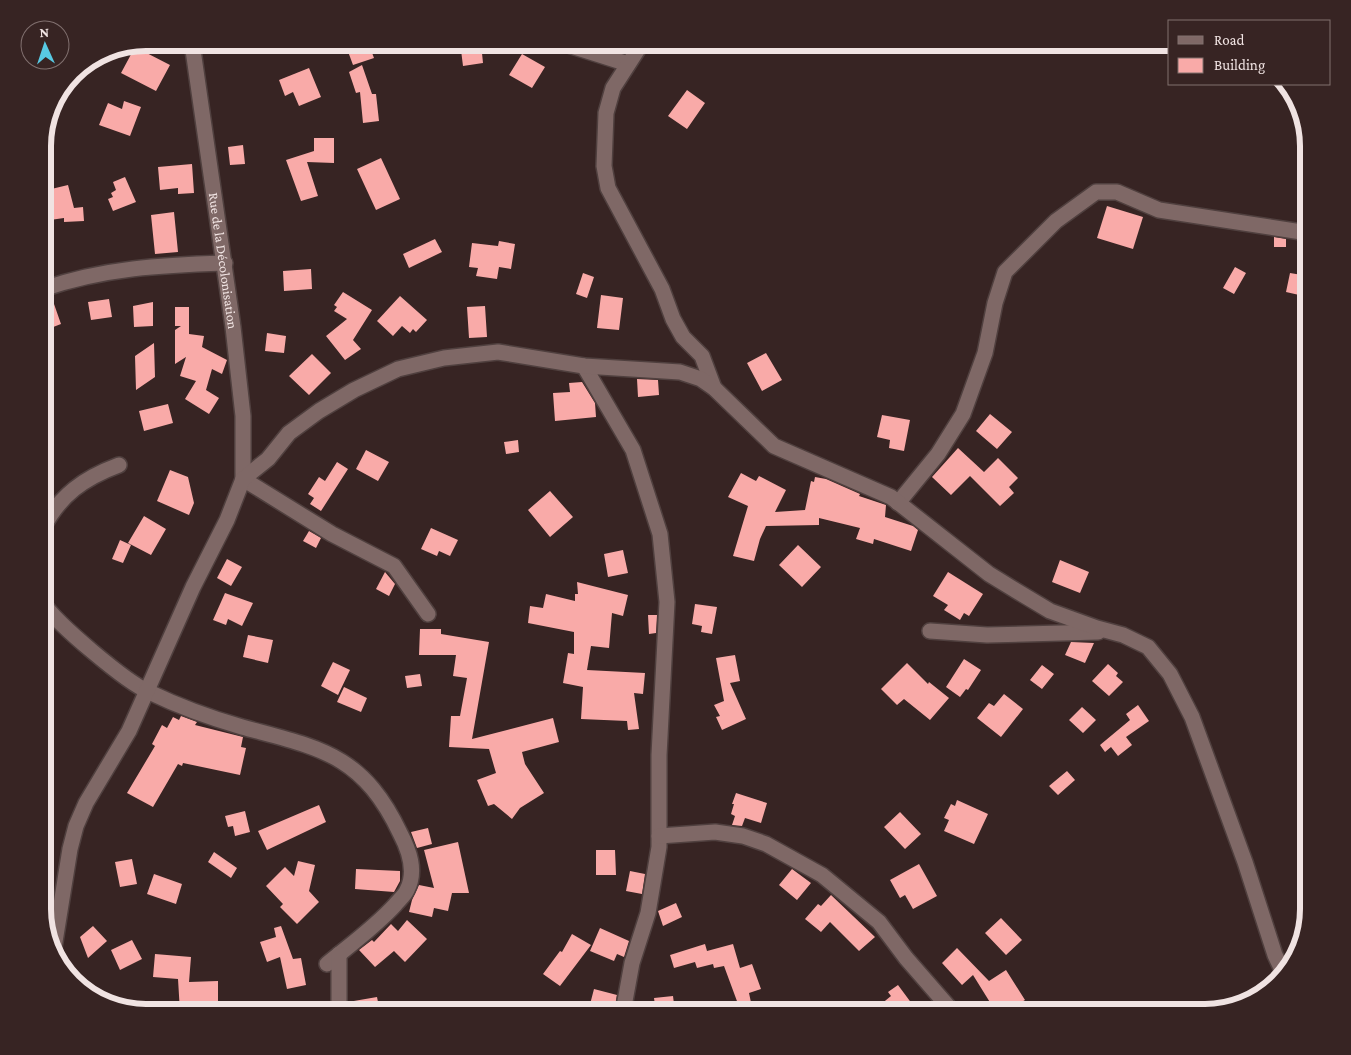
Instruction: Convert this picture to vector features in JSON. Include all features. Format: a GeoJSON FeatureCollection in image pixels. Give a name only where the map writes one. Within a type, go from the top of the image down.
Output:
{"type":"FeatureCollection","features":[{"type":"Feature","properties":{"kind":"street","name":"Rue de la Décolonisation"},"geometry":{"type":"LineString","coordinates":[[193,51],[225,263],[243,416],[243,479]]}},
{"type":"Feature","properties":{"kind":"street"},"geometry":{"type":"LineString","coordinates":[[589,51],[628,64]]}},
{"type":"Feature","properties":{"kind":"street"},"geometry":{"type":"LineString","coordinates":[[636,51],[613,88],[606,113],[604,166],[608,188],[658,281],[673,319],[683,337],[702,356],[714,388]]}},
{"type":"Feature","properties":{"kind":"street"},"geometry":{"type":"LineString","coordinates":[[898,503],[938,454],[963,414],[985,353],[1005,272],[1056,221],[1096,192],[1116,192],[1159,210],[1300,232]]}},
{"type":"Feature","properties":{"kind":"street"},"geometry":{"type":"LineString","coordinates":[[51,287],[96,273],[133,268],[225,263]]}},
{"type":"Feature","properties":{"kind":"street"},"geometry":{"type":"LineString","coordinates":[[56,937],[70,849],[76,826],[86,803],[129,730],[148,692],[193,588],[227,520],[243,479],[268,460],[289,433],[319,410],[354,390],[398,369],[444,358],[498,352],[584,366],[680,372],[701,379],[714,388],[774,446],[891,497],[989,574],[1050,611],[1114,632],[1148,647],[1170,674],[1192,717],[1246,862],[1280,966]]}},
{"type":"Feature","properties":{"kind":"street"},"geometry":{"type":"LineString","coordinates":[[584,366],[633,450],[660,534],[667,602],[660,755],[659,836],[648,913],[632,963],[624,1004]]}},
{"type":"Feature","properties":{"kind":"street"},"geometry":{"type":"LineString","coordinates":[[51,515],[62,498],[76,486],[96,474],[119,465]]}},
{"type":"Feature","properties":{"kind":"street"},"geometry":{"type":"LineString","coordinates":[[243,479],[332,534],[394,566],[428,614]]}},
{"type":"Feature","properties":{"kind":"street"},"geometry":{"type":"LineString","coordinates":[[51,614],[102,658],[148,692],[240,726],[314,746],[337,757],[358,771],[376,793],[396,824],[408,850],[412,872],[407,891],[380,920],[327,964]]}},
{"type":"Feature","properties":{"kind":"street"},"geometry":{"type":"LineString","coordinates":[[930,631],[987,635],[1114,632]]}},
{"type":"Feature","properties":{"kind":"street"},"geometry":{"type":"LineString","coordinates":[[659,836],[715,832],[743,836],[766,844],[822,875],[878,922],[945,1004]]}},
{"type":"Feature","properties":{"kind":"street"},"geometry":{"type":"LineString","coordinates":[[339,954],[339,1004]]}},
{"type":"Feature","properties":{"kind":"building"},"geometry":{"type":"Polygon","coordinates":[[[143,51],[170,65],[156,91],[121,73],[134,52],[143,51]]]}},
{"type":"Feature","properties":{"kind":"building"},"geometry":{"type":"Polygon","coordinates":[[[348,51],[371,51],[374,58],[353,65],[348,51]]]}},
{"type":"Feature","properties":{"kind":"building"},"geometry":{"type":"Polygon","coordinates":[[[461,51],[508,51],[508,54],[482,53],[483,63],[463,66],[461,51]]]}},
{"type":"Feature","properties":{"kind":"building"},"geometry":{"type":"Polygon","coordinates":[[[522,54],[545,67],[532,88],[509,75],[522,54]]]}},
{"type":"Feature","properties":{"kind":"building"},"geometry":{"type":"Polygon","coordinates":[[[362,65],[372,94],[376,94],[379,121],[363,123],[360,92],[356,93],[349,72],[362,65]]]}},
{"type":"Feature","properties":{"kind":"building"},"geometry":{"type":"Polygon","coordinates":[[[309,68],[321,97],[299,106],[293,92],[285,96],[279,80],[309,68]]]}},
{"type":"Feature","properties":{"kind":"building"},"geometry":{"type":"Polygon","coordinates":[[[687,90],[705,103],[687,129],[668,116],[687,90]]]}},
{"type":"Feature","properties":{"kind":"building"},"geometry":{"type":"Polygon","coordinates":[[[124,101],[141,107],[130,136],[99,125],[108,103],[122,109],[124,101]]]}},
{"type":"Feature","properties":{"kind":"building"},"geometry":{"type":"Polygon","coordinates":[[[314,138],[334,138],[334,163],[307,162],[318,196],[301,201],[286,160],[314,151],[314,138]]]}},
{"type":"Feature","properties":{"kind":"building"},"geometry":{"type":"Polygon","coordinates":[[[243,145],[245,164],[230,165],[228,147],[243,145]]]}},
{"type":"Feature","properties":{"kind":"building"},"geometry":{"type":"Polygon","coordinates":[[[381,158],[400,199],[376,210],[357,169],[381,158]]]}},
{"type":"Feature","properties":{"kind":"building"},"geometry":{"type":"Polygon","coordinates":[[[192,164],[194,193],[178,194],[178,188],[160,190],[158,167],[192,164]]]}},
{"type":"Feature","properties":{"kind":"building"},"geometry":{"type":"Polygon","coordinates":[[[125,177],[136,202],[113,211],[108,199],[113,197],[111,193],[116,190],[113,182],[125,177]]]}},
{"type":"Feature","properties":{"kind":"building"},"geometry":{"type":"Polygon","coordinates":[[[68,185],[74,208],[83,207],[84,221],[64,222],[64,218],[51,220],[51,189],[68,185]]]}},
{"type":"Feature","properties":{"kind":"building"},"geometry":{"type":"Polygon","coordinates":[[[1107,206],[1143,217],[1133,249],[1097,238],[1107,206]]]}},
{"type":"Feature","properties":{"kind":"building"},"geometry":{"type":"Polygon","coordinates":[[[174,212],[178,252],[155,254],[151,215],[174,212]]]}},
{"type":"Feature","properties":{"kind":"building"},"geometry":{"type":"Polygon","coordinates":[[[1274,237],[1286,239],[1286,247],[1274,247],[1274,237]]]}},
{"type":"Feature","properties":{"kind":"building"},"geometry":{"type":"Polygon","coordinates":[[[435,239],[442,252],[409,268],[403,254],[435,239]]]}},
{"type":"Feature","properties":{"kind":"building"},"geometry":{"type":"Polygon","coordinates":[[[499,241],[515,244],[511,269],[499,267],[497,279],[476,276],[478,268],[469,267],[472,243],[498,246],[499,241]]]}},
{"type":"Feature","properties":{"kind":"building"},"geometry":{"type":"Polygon","coordinates":[[[1235,267],[1246,273],[1234,294],[1223,288],[1235,267]]]}},
{"type":"Feature","properties":{"kind":"building"},"geometry":{"type":"Polygon","coordinates":[[[311,269],[312,289],[284,291],[283,271],[311,269]]]}},
{"type":"Feature","properties":{"kind":"building"},"geometry":{"type":"Polygon","coordinates":[[[583,273],[594,277],[587,298],[576,294],[583,273]]]}},
{"type":"Feature","properties":{"kind":"building"},"geometry":{"type":"Polygon","coordinates":[[[1290,273],[1300,275],[1300,295],[1286,292],[1290,273]]]}},
{"type":"Feature","properties":{"kind":"building"},"geometry":{"type":"Polygon","coordinates":[[[343,292],[372,310],[353,340],[361,349],[345,360],[326,336],[347,319],[334,311],[337,307],[334,305],[343,292]]]}},
{"type":"Feature","properties":{"kind":"building"},"geometry":{"type":"Polygon","coordinates":[[[601,295],[623,298],[619,330],[597,328],[601,295]]]}},
{"type":"Feature","properties":{"kind":"building"},"geometry":{"type":"Polygon","coordinates":[[[400,296],[427,320],[416,332],[413,329],[410,333],[402,326],[393,336],[377,321],[400,296]]]}},
{"type":"Feature","properties":{"kind":"building"},"geometry":{"type":"Polygon","coordinates":[[[109,299],[112,317],[91,320],[88,302],[109,299]]]}},
{"type":"Feature","properties":{"kind":"building"},"geometry":{"type":"Polygon","coordinates":[[[153,302],[153,326],[134,327],[133,306],[153,302]]]}},
{"type":"Feature","properties":{"kind":"building"},"geometry":{"type":"Polygon","coordinates":[[[54,304],[61,324],[51,328],[51,305],[54,304]]]}},
{"type":"Feature","properties":{"kind":"building"},"geometry":{"type":"Polygon","coordinates":[[[485,306],[487,337],[469,338],[467,307],[485,306]]]}},
{"type":"Feature","properties":{"kind":"building"},"geometry":{"type":"Polygon","coordinates":[[[175,307],[189,307],[189,334],[204,336],[202,347],[227,360],[222,374],[212,369],[206,390],[219,398],[209,414],[185,399],[196,381],[180,376],[186,357],[175,364],[175,330],[181,326],[175,326],[175,307]]]}},
{"type":"Feature","properties":{"kind":"building"},"geometry":{"type":"Polygon","coordinates":[[[267,333],[286,336],[284,353],[265,351],[267,333]]]}},
{"type":"Feature","properties":{"kind":"building"},"geometry":{"type":"Polygon","coordinates":[[[154,343],[155,377],[136,390],[135,356],[154,343]]]}},
{"type":"Feature","properties":{"kind":"building"},"geometry":{"type":"Polygon","coordinates":[[[766,353],[782,380],[762,391],[747,363],[766,353]]]}},
{"type":"Feature","properties":{"kind":"building"},"geometry":{"type":"Polygon","coordinates":[[[312,354],[331,373],[309,395],[289,376],[312,354]]]}},
{"type":"Feature","properties":{"kind":"building"},"geometry":{"type":"Polygon","coordinates":[[[637,379],[658,380],[659,395],[638,397],[637,379]]]}},
{"type":"Feature","properties":{"kind":"building"},"geometry":{"type":"Polygon","coordinates":[[[582,382],[595,403],[596,417],[555,421],[553,393],[570,392],[569,383],[582,382]]]}},
{"type":"Feature","properties":{"kind":"building"},"geometry":{"type":"Polygon","coordinates":[[[168,404],[173,423],[144,431],[139,411],[168,404]]]}},
{"type":"Feature","properties":{"kind":"building"},"geometry":{"type":"Polygon","coordinates":[[[990,414],[1012,432],[997,449],[976,431],[990,414]]]}},
{"type":"Feature","properties":{"kind":"building"},"geometry":{"type":"Polygon","coordinates":[[[882,415],[910,420],[904,451],[889,448],[890,440],[877,437],[882,415]]]}},
{"type":"Feature","properties":{"kind":"building"},"geometry":{"type":"Polygon","coordinates":[[[518,440],[519,452],[506,454],[504,442],[518,440]]]}},
{"type":"Feature","properties":{"kind":"building"},"geometry":{"type":"Polygon","coordinates":[[[958,448],[984,472],[998,458],[1018,478],[1009,487],[1014,493],[1000,506],[970,476],[951,495],[932,477],[958,448]]]}},
{"type":"Feature","properties":{"kind":"building"},"geometry":{"type":"Polygon","coordinates":[[[366,450],[389,462],[378,481],[356,469],[366,450]]]}},
{"type":"Feature","properties":{"kind":"building"},"geometry":{"type":"Polygon","coordinates":[[[337,462],[348,469],[321,511],[310,504],[314,498],[308,494],[319,477],[325,481],[337,462]]]}},
{"type":"Feature","properties":{"kind":"building"},"geometry":{"type":"Polygon","coordinates":[[[170,470],[188,477],[194,503],[189,515],[157,501],[170,470]]]}},
{"type":"Feature","properties":{"kind":"building"},"geometry":{"type":"Polygon","coordinates":[[[741,473],[756,481],[759,476],[786,490],[775,512],[805,510],[811,481],[814,482],[815,477],[826,479],[860,494],[859,496],[886,505],[885,517],[913,526],[918,530],[911,551],[874,539],[873,544],[856,539],[860,528],[819,518],[819,525],[766,526],[754,561],[733,556],[748,506],[728,497],[741,473]]]}},
{"type":"Feature","properties":{"kind":"building"},"geometry":{"type":"Polygon","coordinates":[[[550,491],[573,517],[550,537],[528,510],[550,491]]]}},
{"type":"Feature","properties":{"kind":"building"},"geometry":{"type":"Polygon","coordinates":[[[144,516],[166,529],[151,555],[128,543],[144,516]]]}},
{"type":"Feature","properties":{"kind":"building"},"geometry":{"type":"Polygon","coordinates":[[[431,528],[458,540],[450,556],[439,551],[437,556],[421,549],[431,528]]]}},
{"type":"Feature","properties":{"kind":"building"},"geometry":{"type":"Polygon","coordinates":[[[309,531],[321,538],[316,548],[303,541],[309,531]]]}},
{"type":"Feature","properties":{"kind":"building"},"geometry":{"type":"Polygon","coordinates":[[[120,540],[131,545],[123,563],[112,559],[120,540]]]}},
{"type":"Feature","properties":{"kind":"building"},"geometry":{"type":"Polygon","coordinates":[[[798,545],[821,567],[802,587],[779,565],[798,545]]]}},
{"type":"Feature","properties":{"kind":"building"},"geometry":{"type":"Polygon","coordinates":[[[623,550],[628,573],[608,577],[604,554],[623,550]]]}},
{"type":"Feature","properties":{"kind":"building"},"geometry":{"type":"Polygon","coordinates":[[[227,559],[242,567],[231,586],[217,578],[227,559]]]}},
{"type":"Feature","properties":{"kind":"building"},"geometry":{"type":"Polygon","coordinates":[[[1060,560],[1089,572],[1080,593],[1052,582],[1060,560]]]}},
{"type":"Feature","properties":{"kind":"building"},"geometry":{"type":"Polygon","coordinates":[[[385,572],[395,584],[389,596],[376,589],[385,572]]]}},
{"type":"Feature","properties":{"kind":"building"},"geometry":{"type":"Polygon","coordinates":[[[948,572],[983,594],[969,616],[964,613],[960,620],[944,610],[948,605],[933,596],[948,572]]]}},
{"type":"Feature","properties":{"kind":"building"},"geometry":{"type":"Polygon","coordinates":[[[577,582],[628,595],[623,616],[612,613],[609,648],[591,646],[587,670],[645,673],[643,694],[634,693],[639,729],[628,730],[627,721],[581,719],[583,687],[563,683],[568,653],[574,654],[574,632],[528,623],[530,606],[543,608],[546,594],[575,601],[575,594],[578,594],[577,582]]]}},
{"type":"Feature","properties":{"kind":"building"},"geometry":{"type":"Polygon","coordinates":[[[225,593],[253,603],[242,626],[228,619],[226,625],[213,620],[225,593]]]}},
{"type":"Feature","properties":{"kind":"building"},"geometry":{"type":"Polygon","coordinates":[[[695,604],[717,607],[712,634],[701,632],[702,626],[692,624],[695,604]]]}},
{"type":"Feature","properties":{"kind":"building"},"geometry":{"type":"Polygon","coordinates":[[[648,615],[657,615],[656,633],[649,634],[648,615]]]}},
{"type":"Feature","properties":{"kind":"building"},"geometry":{"type":"Polygon","coordinates":[[[420,629],[441,629],[441,634],[489,642],[472,739],[553,718],[559,742],[522,752],[525,764],[544,793],[520,808],[512,819],[494,804],[488,806],[477,780],[496,773],[489,749],[449,747],[451,716],[460,716],[467,678],[453,676],[456,655],[419,655],[420,629]]]}},
{"type":"Feature","properties":{"kind":"building"},"geometry":{"type":"Polygon","coordinates":[[[248,635],[273,640],[268,663],[243,657],[248,635]]]}},
{"type":"Feature","properties":{"kind":"building"},"geometry":{"type":"Polygon","coordinates":[[[1071,642],[1094,643],[1085,663],[1065,655],[1071,642]]]}},
{"type":"Feature","properties":{"kind":"building"},"geometry":{"type":"Polygon","coordinates":[[[735,655],[740,681],[730,683],[746,719],[722,730],[716,717],[720,716],[714,705],[724,701],[716,658],[735,655]]]}},
{"type":"Feature","properties":{"kind":"building"},"geometry":{"type":"Polygon","coordinates":[[[964,659],[981,670],[968,690],[966,689],[960,697],[946,687],[964,659]]]}},
{"type":"Feature","properties":{"kind":"building"},"geometry":{"type":"Polygon","coordinates":[[[333,662],[350,670],[338,695],[321,686],[333,662]]]}},
{"type":"Feature","properties":{"kind":"building"},"geometry":{"type":"Polygon","coordinates":[[[907,663],[928,684],[929,682],[949,698],[930,720],[904,699],[897,705],[881,689],[907,663]]]}},
{"type":"Feature","properties":{"kind":"building"},"geometry":{"type":"Polygon","coordinates":[[[1108,664],[1118,673],[1116,676],[1123,682],[1109,696],[1092,681],[1108,664]]]}},
{"type":"Feature","properties":{"kind":"building"},"geometry":{"type":"Polygon","coordinates":[[[1042,665],[1054,674],[1042,689],[1030,680],[1042,665]]]}},
{"type":"Feature","properties":{"kind":"building"},"geometry":{"type":"Polygon","coordinates":[[[420,674],[422,686],[407,688],[405,676],[420,674]]]}},
{"type":"Feature","properties":{"kind":"building"},"geometry":{"type":"Polygon","coordinates":[[[344,687],[367,698],[361,712],[337,702],[344,687]]]}},
{"type":"Feature","properties":{"kind":"building"},"geometry":{"type":"Polygon","coordinates":[[[1004,694],[1023,709],[1001,737],[977,718],[989,703],[994,706],[1004,694]]]}},
{"type":"Feature","properties":{"kind":"building"},"geometry":{"type":"Polygon","coordinates":[[[1138,705],[1149,721],[1126,737],[1132,745],[1118,756],[1111,747],[1105,752],[1100,745],[1130,720],[1126,714],[1138,705]]]}},
{"type":"Feature","properties":{"kind":"building"},"geometry":{"type":"Polygon","coordinates":[[[1082,707],[1096,720],[1083,733],[1069,720],[1082,707]]]}},
{"type":"Feature","properties":{"kind":"building"},"geometry":{"type":"Polygon","coordinates":[[[181,716],[197,722],[195,725],[243,737],[241,747],[246,748],[240,775],[183,763],[182,766],[178,764],[153,807],[127,793],[155,746],[152,744],[162,725],[167,728],[173,717],[179,720],[181,716]]]}},
{"type":"Feature","properties":{"kind":"building"},"geometry":{"type":"Polygon","coordinates":[[[1067,771],[1075,780],[1058,795],[1049,786],[1067,771]]]}},
{"type":"Feature","properties":{"kind":"building"},"geometry":{"type":"Polygon","coordinates":[[[736,793],[767,803],[761,823],[745,818],[742,826],[732,825],[735,816],[731,814],[734,804],[732,804],[736,793]]]}},
{"type":"Feature","properties":{"kind":"building"},"geometry":{"type":"Polygon","coordinates":[[[957,800],[988,814],[974,844],[944,831],[949,820],[944,818],[951,804],[955,806],[957,800]]]}},
{"type":"Feature","properties":{"kind":"building"},"geometry":{"type":"Polygon","coordinates":[[[319,805],[326,822],[267,850],[258,831],[319,805]]]}},
{"type":"Feature","properties":{"kind":"building"},"geometry":{"type":"Polygon","coordinates":[[[245,811],[250,832],[235,836],[233,826],[228,827],[225,816],[245,811]]]}},
{"type":"Feature","properties":{"kind":"building"},"geometry":{"type":"Polygon","coordinates":[[[900,812],[921,834],[905,849],[884,827],[900,812]]]}},
{"type":"Feature","properties":{"kind":"building"},"geometry":{"type":"Polygon","coordinates":[[[428,828],[432,844],[417,848],[411,832],[428,828]]]}},
{"type":"Feature","properties":{"kind":"building"},"geometry":{"type":"Polygon","coordinates":[[[458,842],[469,893],[452,893],[448,911],[434,908],[432,917],[409,912],[419,885],[434,888],[424,850],[458,842]]]}},
{"type":"Feature","properties":{"kind":"building"},"geometry":{"type":"Polygon","coordinates":[[[596,850],[615,850],[616,875],[596,875],[596,850]]]}},
{"type":"Feature","properties":{"kind":"building"},"geometry":{"type":"Polygon","coordinates":[[[214,852],[237,868],[231,878],[208,862],[214,852]]]}},
{"type":"Feature","properties":{"kind":"building"},"geometry":{"type":"Polygon","coordinates":[[[132,859],[137,884],[120,887],[115,862],[132,859]]]}},
{"type":"Feature","properties":{"kind":"building"},"geometry":{"type":"Polygon","coordinates":[[[298,861],[315,865],[309,891],[319,902],[297,924],[280,907],[283,904],[266,886],[285,867],[294,876],[298,861]]]}},
{"type":"Feature","properties":{"kind":"building"},"geometry":{"type":"Polygon","coordinates":[[[919,864],[937,896],[913,909],[905,895],[900,898],[890,880],[919,864]]]}},
{"type":"Feature","properties":{"kind":"building"},"geometry":{"type":"Polygon","coordinates":[[[356,869],[400,871],[400,881],[394,892],[355,889],[356,869]]]}},
{"type":"Feature","properties":{"kind":"building"},"geometry":{"type":"Polygon","coordinates":[[[792,869],[811,883],[797,900],[779,885],[792,869]]]}},
{"type":"Feature","properties":{"kind":"building"},"geometry":{"type":"Polygon","coordinates":[[[630,871],[645,874],[642,894],[626,891],[630,871]]]}},
{"type":"Feature","properties":{"kind":"building"},"geometry":{"type":"Polygon","coordinates":[[[154,874],[182,884],[176,904],[147,894],[154,874]]]}},
{"type":"Feature","properties":{"kind":"building"},"geometry":{"type":"Polygon","coordinates":[[[831,895],[875,937],[859,951],[830,922],[821,932],[805,919],[818,904],[821,906],[831,895]]]}},
{"type":"Feature","properties":{"kind":"building"},"geometry":{"type":"Polygon","coordinates":[[[676,903],[682,917],[663,926],[658,911],[676,903]]]}},
{"type":"Feature","properties":{"kind":"building"},"geometry":{"type":"Polygon","coordinates":[[[1001,918],[1022,940],[1006,955],[985,933],[1001,918]]]}},
{"type":"Feature","properties":{"kind":"building"},"geometry":{"type":"Polygon","coordinates":[[[407,920],[427,939],[405,962],[394,951],[375,967],[359,950],[372,940],[374,942],[391,924],[398,931],[407,920]]]}},
{"type":"Feature","properties":{"kind":"building"},"geometry":{"type":"Polygon","coordinates":[[[93,926],[107,941],[88,958],[80,937],[93,926]]]}},
{"type":"Feature","properties":{"kind":"building"},"geometry":{"type":"Polygon","coordinates":[[[281,926],[293,959],[301,958],[306,985],[287,989],[280,957],[267,962],[260,942],[276,937],[274,928],[281,926]]]}},
{"type":"Feature","properties":{"kind":"building"},"geometry":{"type":"Polygon","coordinates":[[[600,928],[629,941],[624,957],[617,954],[614,961],[590,951],[600,928]]]}},
{"type":"Feature","properties":{"kind":"building"},"geometry":{"type":"Polygon","coordinates":[[[572,934],[591,945],[560,986],[543,974],[560,951],[562,952],[572,934]]]}},
{"type":"Feature","properties":{"kind":"building"},"geometry":{"type":"Polygon","coordinates":[[[132,940],[142,959],[120,970],[111,950],[132,940]]]}},
{"type":"Feature","properties":{"kind":"building"},"geometry":{"type":"Polygon","coordinates":[[[705,944],[707,951],[733,944],[740,968],[752,964],[761,989],[749,993],[751,1004],[738,1004],[724,966],[714,968],[713,964],[697,968],[695,962],[674,968],[670,955],[705,944]]]}},
{"type":"Feature","properties":{"kind":"building"},"geometry":{"type":"Polygon","coordinates":[[[957,948],[989,981],[1006,970],[1025,1000],[1018,1004],[991,1004],[973,975],[962,985],[942,963],[957,948]]]}},
{"type":"Feature","properties":{"kind":"building"},"geometry":{"type":"Polygon","coordinates":[[[155,954],[191,957],[189,982],[218,981],[218,1004],[180,1004],[178,979],[153,977],[155,954]]]}},
{"type":"Feature","properties":{"kind":"building"},"geometry":{"type":"Polygon","coordinates":[[[898,985],[912,1004],[881,1004],[891,996],[888,992],[898,985]]]}},
{"type":"Feature","properties":{"kind":"building"},"geometry":{"type":"Polygon","coordinates":[[[594,989],[617,995],[615,1004],[590,1004],[594,989]]]}},
{"type":"Feature","properties":{"kind":"building"},"geometry":{"type":"Polygon","coordinates":[[[673,996],[674,1004],[655,1004],[654,998],[673,996]]]}},
{"type":"Feature","properties":{"kind":"building"},"geometry":{"type":"Polygon","coordinates":[[[377,997],[378,1004],[348,1004],[348,1002],[377,997]]]}}]}
